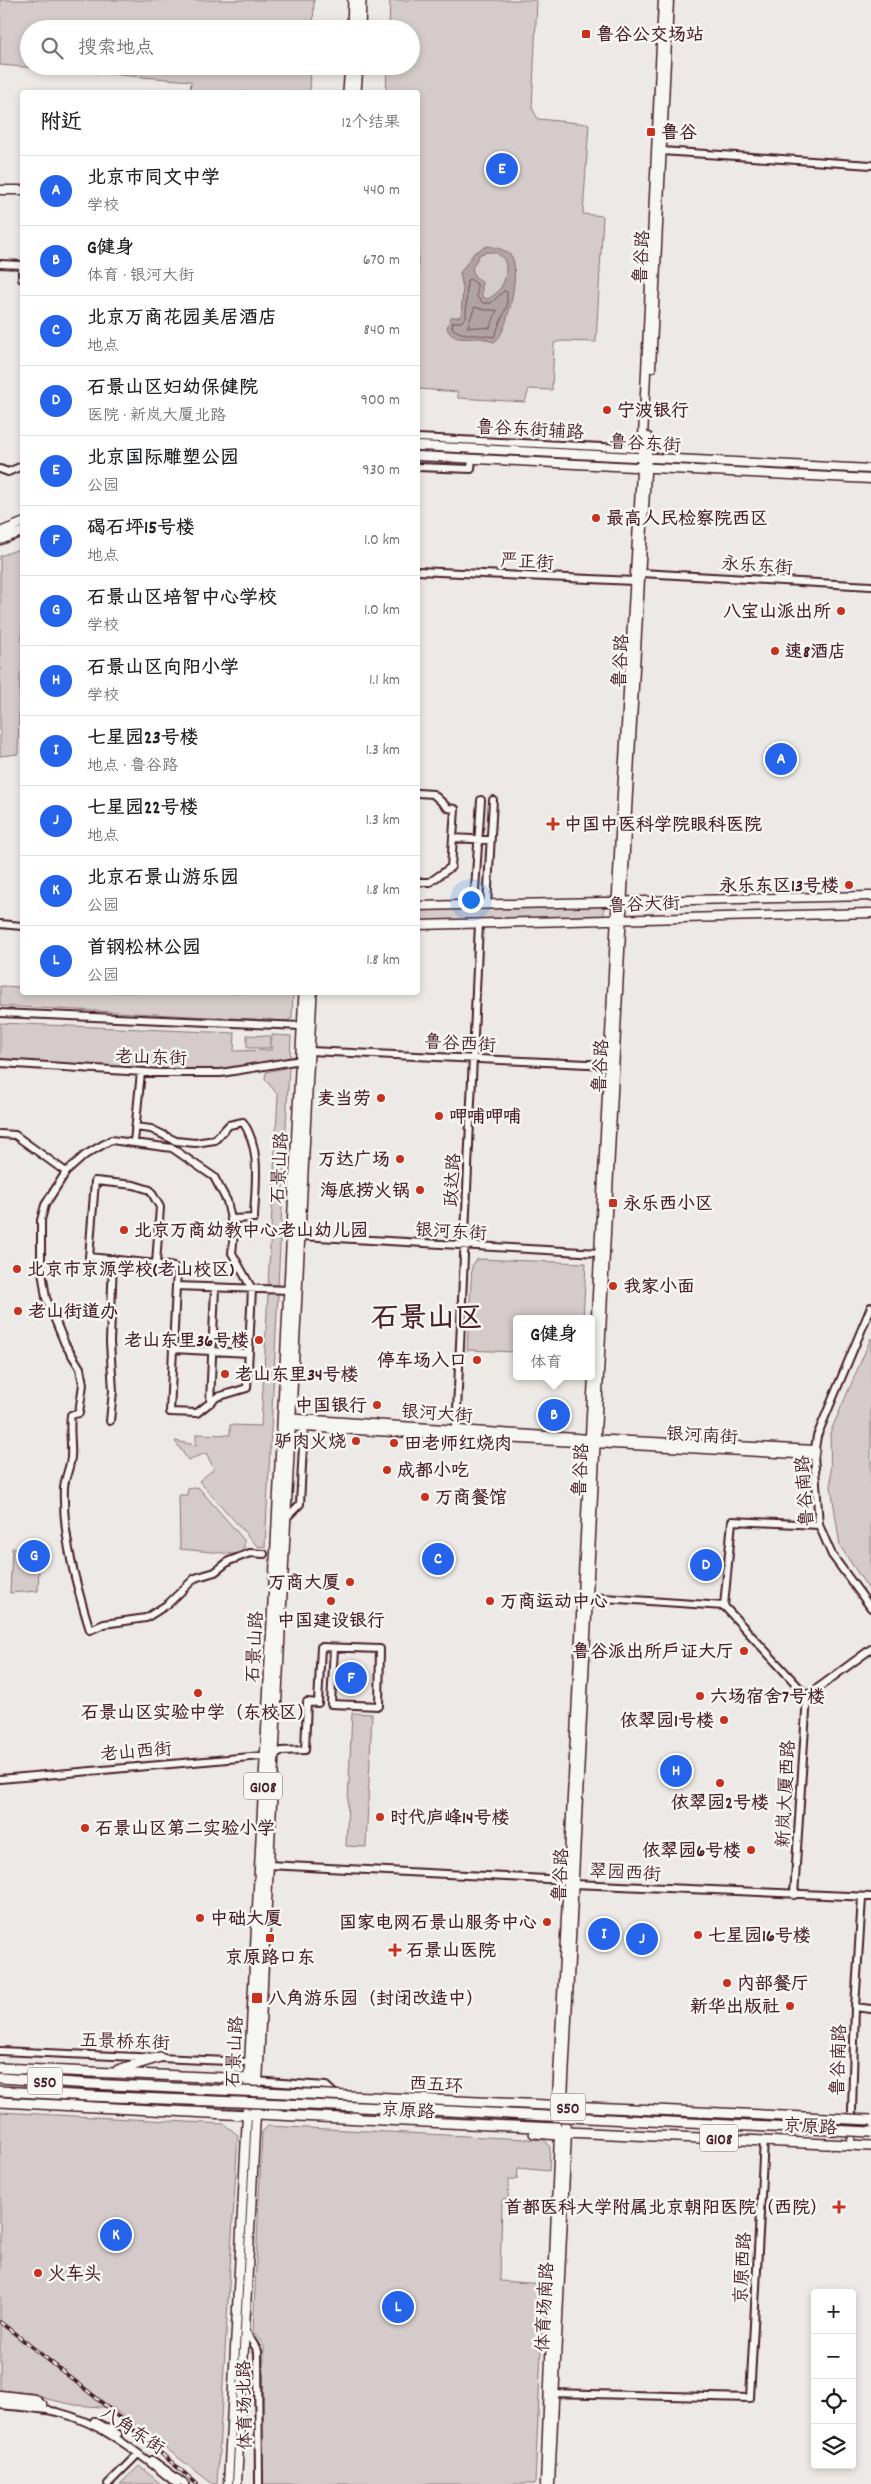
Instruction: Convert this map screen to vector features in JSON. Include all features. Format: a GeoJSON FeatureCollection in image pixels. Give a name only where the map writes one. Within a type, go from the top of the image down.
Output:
{"type":"FeatureCollection","features":[{"type":"Feature","properties":{"kind":"highway"},"geometry":{"type":"LineString","coordinates":[[352,20],[353,0]]}},
{"type":"Feature","properties":{"kind":"highway"},"geometry":{"type":"LineString","coordinates":[[360,20],[361,0]]}},
{"type":"Feature","properties":{"kind":"highway"},"geometry":{"type":"LineString","coordinates":[[348,90],[349,75]]}},
{"type":"Feature","properties":{"kind":"highway"},"geometry":{"type":"LineString","coordinates":[[356,90],[357,75]]}},
{"type":"Feature","properties":{"kind":"highway","name":"石景山路"},"geometry":{"type":"LineString","coordinates":[[253,2116],[253,2081],[268,1865],[286,1518],[289,1290],[304,995]]}},
{"type":"Feature","properties":{"kind":"highway","name":"石景山路"},"geometry":{"type":"LineString","coordinates":[[253,2081],[250,2062],[264,1755],[286,1422],[301,1236],[312,995]]}},
{"type":"Feature","properties":{"kind":"highway"},"geometry":{"type":"LineString","coordinates":[[110,2073],[160,2057]]}},
{"type":"Feature","properties":{"kind":"highway"},"geometry":{"type":"LineString","coordinates":[[0,2068],[253,2081]]}},
{"type":"Feature","properties":{"kind":"highway","name":"西五环"},"geometry":{"type":"LineString","coordinates":[[0,2078],[90,2084],[871,2120]]}},
{"type":"Feature","properties":{"kind":"highway","name":"西五环"},"geometry":{"type":"LineString","coordinates":[[0,2091],[871,2132]]}},
{"type":"Feature","properties":{"kind":"highway"},"geometry":{"type":"LineString","coordinates":[[0,2102],[253,2116]]}},
{"type":"Feature","properties":{"kind":"highway","name":"京原路"},"geometry":{"type":"LineString","coordinates":[[253,2116],[871,2146]]}},
{"type":"Feature","properties":{"kind":"highway","name":"京原路"},"geometry":{"type":"LineString","coordinates":[[253,2116],[362,2119],[561,2132]]}},
{"type":"Feature","properties":{"kind":"main road","name":"鲁谷路"},"geometry":{"type":"LineString","coordinates":[[644,458],[642,450],[663,0]]}},
{"type":"Feature","properties":{"kind":"main road","name":"鲁谷路"},"geometry":{"type":"LineString","coordinates":[[620,902],[634,581],[644,458],[662,151],[668,0]]}},
{"type":"Feature","properties":{"kind":"main road"},"geometry":{"type":"LineString","coordinates":[[0,185],[20,185]]}},
{"type":"Feature","properties":{"kind":"main road"},"geometry":{"type":"LineString","coordinates":[[0,190],[20,190]]}},
{"type":"Feature","properties":{"kind":"main road","name":"鲁谷东街"},"geometry":{"type":"LineString","coordinates":[[420,446],[871,469]]}},
{"type":"Feature","properties":{"kind":"main road","name":"鲁谷东街"},"geometry":{"type":"LineString","coordinates":[[420,456],[871,478]]}},
{"type":"Feature","properties":{"kind":"main road","name":"鲁谷路"},"geometry":{"type":"LineString","coordinates":[[561,2132],[566,1880],[593,1441],[620,902],[641,573],[643,467]]}},
{"type":"Feature","properties":{"kind":"main road"},"geometry":{"type":"LineString","coordinates":[[0,532],[20,523]]}},
{"type":"Feature","properties":{"kind":"main road"},"geometry":{"type":"LineString","coordinates":[[0,540],[20,533]]}},
{"type":"Feature","properties":{"kind":"main road","name":"鲁谷大街"},"geometry":{"type":"LineString","coordinates":[[420,906],[871,896]]}},
{"type":"Feature","properties":{"kind":"main road","name":"鲁谷大街"},"geometry":{"type":"LineString","coordinates":[[420,925],[871,913]]}},
{"type":"Feature","properties":{"kind":"main road","name":"鲁谷路"},"geometry":{"type":"LineString","coordinates":[[595,1378],[599,1253],[619,920]]}},
{"type":"Feature","properties":{"kind":"main road","name":"鲁谷路"},"geometry":{"type":"LineString","coordinates":[[561,2132],[564,2124],[563,2099],[588,1597],[595,1380]]}},
{"type":"Feature","properties":{"kind":"main road","name":"银河大街"},"geometry":{"type":"LineString","coordinates":[[286,1422],[304,1427],[456,1433]]}},
{"type":"Feature","properties":{"kind":"main road","name":"银河大街"},"geometry":{"type":"LineString","coordinates":[[286,1422],[593,1441]]}},
{"type":"Feature","properties":{"kind":"main road","name":"银河南街"},"geometry":{"type":"LineString","coordinates":[[593,1441],[815,1453]]}},
{"type":"Feature","properties":{"kind":"main road","name":"石景山路"},"geometry":{"type":"LineString","coordinates":[[237,2483],[253,2116]]}},
{"type":"Feature","properties":{"kind":"main road","name":"石景山路"},"geometry":{"type":"LineString","coordinates":[[228,2483],[253,2116]]}},
{"type":"Feature","properties":{"kind":"main road","name":"体育场南路"},"geometry":{"type":"LineString","coordinates":[[550,2484],[561,2132]]}},
{"type":"Feature","properties":{"kind":"main road","name":"体育场南路"},"geometry":{"type":"LineString","coordinates":[[545,2484],[552,2393]]}},
{"type":"Feature","properties":{"kind":"main road"},"geometry":{"type":"LineString","coordinates":[[0,2396],[35,2399],[44,2406]]}},
{"type":"Feature","properties":{"kind":"main road","name":"八角东街"},"geometry":{"type":"LineString","coordinates":[[0,2401],[44,2406]]}},
{"type":"Feature","properties":{"kind":"street"},"geometry":{"type":"LineString","coordinates":[[662,151],[871,165]]}},
{"type":"Feature","properties":{"kind":"street"},"geometry":{"type":"LineString","coordinates":[[0,264],[20,266]]}},
{"type":"Feature","properties":{"kind":"street","name":"鲁谷东街辅路"},"geometry":{"type":"LineString","coordinates":[[420,438],[642,450]]}},
{"type":"Feature","properties":{"kind":"street"},"geometry":{"type":"LineString","coordinates":[[420,467],[471,469],[472,458]]}},
{"type":"Feature","properties":{"kind":"street"},"geometry":{"type":"LineString","coordinates":[[0,469],[8,472],[20,467]]}},
{"type":"Feature","properties":{"kind":"street","name":"严正街"},"geometry":{"type":"LineString","coordinates":[[420,571],[634,581]]}},
{"type":"Feature","properties":{"kind":"street","name":"永乐东街"},"geometry":{"type":"LineString","coordinates":[[641,573],[871,586]]}},
{"type":"Feature","properties":{"kind":"street"},"geometry":{"type":"LineString","coordinates":[[420,793],[433,794],[448,808],[455,809],[451,867],[430,882],[420,882]]}},
{"type":"Feature","properties":{"kind":"street"},"geometry":{"type":"LineString","coordinates":[[474,905],[481,800]]}},
{"type":"Feature","properties":{"kind":"street"},"geometry":{"type":"LineString","coordinates":[[487,905],[492,800]]}},
{"type":"Feature","properties":{"kind":"street"},"geometry":{"type":"LineString","coordinates":[[453,838],[490,840]]}},
{"type":"Feature","properties":{"kind":"street"},"geometry":{"type":"LineString","coordinates":[[0,924],[20,926]]}},
{"type":"Feature","properties":{"kind":"street","name":"政达路"},"geometry":{"type":"LineString","coordinates":[[456,1433],[479,924]]}},
{"type":"Feature","properties":{"kind":"street"},"geometry":{"type":"LineString","coordinates":[[0,1013],[302,1026]]}},
{"type":"Feature","properties":{"kind":"street","name":"鲁谷西街"},"geometry":{"type":"LineString","coordinates":[[310,1051],[609,1065]]}},
{"type":"Feature","properties":{"kind":"street","name":"老山东街"},"geometry":{"type":"LineString","coordinates":[[0,1063],[140,1072],[221,1073],[300,1060]]}},
{"type":"Feature","properties":{"kind":"street"},"geometry":{"type":"LineString","coordinates":[[134,1142],[140,1072]]}},
{"type":"Feature","properties":{"kind":"street"},"geometry":{"type":"LineString","coordinates":[[135,1127],[151,1129],[176,1141],[195,1143],[215,1140],[229,1125],[244,1122],[251,1133],[256,1150],[254,1218],[231,1219]]}},
{"type":"Feature","properties":{"kind":"street"},"geometry":{"type":"LineString","coordinates":[[0,1134],[15,1135],[66,1172]]}},
{"type":"Feature","properties":{"kind":"street"},"geometry":{"type":"LineString","coordinates":[[156,1264],[160,1207],[150,1190],[134,1185],[95,1182],[89,1257],[174,1267],[177,1273],[170,1412],[197,1413],[217,1397],[247,1388],[252,1289],[232,1253],[234,1234],[227,1201],[214,1177],[172,1148],[111,1140],[85,1155],[66,1172],[45,1205],[41,1220],[40,1264],[46,1298],[65,1344],[80,1368],[83,1384],[79,1413],[71,1416],[72,1440],[70,1462],[64,1485],[64,1510],[74,1571],[90,1630],[104,1624],[146,1618],[168,1604],[195,1578],[215,1572],[228,1561],[250,1554],[264,1554]]}},
{"type":"Feature","properties":{"kind":"street","name":"银河东街"},"geometry":{"type":"LineString","coordinates":[[301,1236],[464,1247],[599,1253]]}},
{"type":"Feature","properties":{"kind":"street"},"geometry":{"type":"LineString","coordinates":[[110,1421],[113,1391],[110,1342],[113,1260]]}},
{"type":"Feature","properties":{"kind":"street"},"geometry":{"type":"LineString","coordinates":[[176,1286],[289,1290]]}},
{"type":"Feature","properties":{"kind":"street"},"geometry":{"type":"LineString","coordinates":[[210,1403],[215,1288]]}},
{"type":"Feature","properties":{"kind":"street","name":"鲁谷南路"},"geometry":{"type":"LineString","coordinates":[[871,1307],[817,1436],[815,1453],[819,1525],[832,1555],[871,1608]]}},
{"type":"Feature","properties":{"kind":"street"},"geometry":{"type":"LineString","coordinates":[[173,1349],[249,1353]]}},
{"type":"Feature","properties":{"kind":"street"},"geometry":{"type":"LineString","coordinates":[[286,1518],[300,1504],[304,1427]]}},
{"type":"Feature","properties":{"kind":"street"},"geometry":{"type":"LineString","coordinates":[[724,1606],[732,1521],[819,1525]]}},
{"type":"Feature","properties":{"kind":"street"},"geometry":{"type":"LineString","coordinates":[[588,1597],[724,1606],[807,1696],[871,1649]]}},
{"type":"Feature","properties":{"kind":"street","name":"老山西街"},"geometry":{"type":"LineString","coordinates":[[0,1779],[274,1755],[281,1751],[305,1750],[307,1702],[318,1703],[321,1648],[334,1648]]}},
{"type":"Feature","properties":{"kind":"street"},"geometry":{"type":"LineString","coordinates":[[334,1648],[380,1649],[379,1706],[331,1704],[334,1648]]}},
{"type":"Feature","properties":{"kind":"street","name":"新岚大厦西路"},"geometry":{"type":"LineString","coordinates":[[794,1895],[807,1696]]}},
{"type":"Feature","properties":{"kind":"street","name":"翠园西街"},"geometry":{"type":"LineString","coordinates":[[268,1865],[566,1880],[574,1884],[862,1898]]}},
{"type":"Feature","properties":{"kind":"street"},"geometry":{"type":"LineString","coordinates":[[862,1898],[871,1897]]}},
{"type":"Feature","properties":{"kind":"street","name":"鲁谷南路"},"geometry":{"type":"LineString","coordinates":[[851,2144],[855,2007],[862,1898]]}},
{"type":"Feature","properties":{"kind":"street","name":"鲁谷南路"},"geometry":{"type":"LineString","coordinates":[[855,2007],[871,2009]]}},
{"type":"Feature","properties":{"kind":"street","name":"五景桥东街"},"geometry":{"type":"LineString","coordinates":[[0,2051],[250,2062]]}},
{"type":"Feature","properties":{"kind":"street"},"geometry":{"type":"LineString","coordinates":[[253,2081],[326,2086],[362,2119]]}},
{"type":"Feature","properties":{"kind":"street","name":"京原西路"},"geometry":{"type":"LineString","coordinates":[[552,2393],[750,2398],[764,2140]]}},
{"type":"Feature","properties":{"kind":"street","name":"体育场北路"},"geometry":{"type":"LineString","coordinates":[[245,2330],[258,2351],[259,2484]]}},
{"type":"Feature","properties":{"kind":"street","name":"八角东街"},"geometry":{"type":"LineString","coordinates":[[0,2405],[58,2413],[88,2422],[109,2434],[178,2484]]}},
{"type":"Feature","properties":{"kind":"street","name":"八角东街"},"geometry":{"type":"LineString","coordinates":[[44,2406],[67,2411],[110,2428],[186,2484]]}},
{"type":"Feature","properties":{"kind":"street"},"geometry":{"type":"LineString","coordinates":[[108,2484],[138,2454]]}},
{"type":"Feature","properties":{"kind":"shaded area"},"geometry":{"type":"Polygon","coordinates":[[[0,0],[314,0],[313,20],[20,20],[20,67],[0,65],[0,0]]]}},
{"type":"Feature","properties":{"kind":"shaded area"},"geometry":{"type":"Polygon","coordinates":[[[390,0],[537,0],[532,108],[538,119],[589,124],[583,214],[603,216],[596,342],[561,341],[554,343],[552,390],[529,389],[525,402],[458,398],[458,392],[420,389],[420,90],[386,90],[387,75],[420,75],[420,20],[389,20],[390,0]]]}},
{"type":"Feature","properties":{"kind":"shaded area"},"geometry":{"type":"Polygon","coordinates":[[[119,75],[311,75],[310,90],[190,90],[191,81],[119,75]]]}},
{"type":"Feature","properties":{"kind":"shaded area"},"geometry":{"type":"Polygon","coordinates":[[[20,549],[18,754],[0,756],[0,556],[20,549]]]}},
{"type":"Feature","properties":{"kind":"shaded area"},"geometry":{"type":"Polygon","coordinates":[[[604,905],[604,917],[420,922],[420,910],[604,905]]]}},
{"type":"Feature","properties":{"kind":"shaded area"},"geometry":{"type":"Polygon","coordinates":[[[0,986],[20,987],[20,995],[293,995],[292,1018],[287,1021],[0,1006],[0,986]]]}},
{"type":"Feature","properties":{"kind":"shaded area"},"geometry":{"type":"Polygon","coordinates":[[[0,1023],[235,1033],[234,1051],[271,1050],[272,1035],[291,1036],[290,1059],[220,1071],[157,1071],[0,1060],[0,1023]]]}},
{"type":"Feature","properties":{"kind":"shaded area"},"geometry":{"type":"Polygon","coordinates":[[[247,1035],[270,1036],[270,1048],[247,1048],[247,1035]]]}},
{"type":"Feature","properties":{"kind":"shaded area"},"geometry":{"type":"Polygon","coordinates":[[[289,1067],[278,1285],[268,1285],[278,1095],[265,1079],[266,1072],[289,1067]]]}},
{"type":"Feature","properties":{"kind":"shaded area"},"geometry":{"type":"Polygon","coordinates":[[[477,1259],[586,1263],[583,1315],[513,1315],[513,1352],[467,1350],[472,1266],[477,1259]]]}},
{"type":"Feature","properties":{"kind":"shaded area"},"geometry":{"type":"Polygon","coordinates":[[[268,1293],[278,1293],[265,1547],[257,1546],[199,1481],[214,1469],[206,1453],[188,1460],[175,1441],[196,1445],[196,1434],[230,1435],[230,1425],[261,1426],[268,1293]]]}},
{"type":"Feature","properties":{"kind":"shaded area"},"geometry":{"type":"Polygon","coordinates":[[[871,1338],[871,1593],[840,1546],[831,1486],[830,1433],[871,1338]]]}},
{"type":"Feature","properties":{"kind":"shaded area"},"geometry":{"type":"Polygon","coordinates":[[[198,1487],[244,1540],[244,1555],[180,1549],[179,1495],[187,1495],[188,1489],[198,1487]]]}},
{"type":"Feature","properties":{"kind":"shaded area"},"geometry":{"type":"Polygon","coordinates":[[[12,1548],[40,1549],[38,1591],[10,1593],[12,1548]]]}},
{"type":"Feature","properties":{"kind":"shaded area"},"geometry":{"type":"Polygon","coordinates":[[[352,1713],[372,1714],[366,1847],[346,1846],[352,1713]]]}},
{"type":"Feature","properties":{"kind":"shaded area"},"geometry":{"type":"Polygon","coordinates":[[[0,2112],[224,2124],[238,2135],[217,2484],[213,2484],[113,2408],[75,2405],[47,2399],[32,2393],[0,2390],[0,2112]]]}},
{"type":"Feature","properties":{"kind":"shaded area"},"geometry":{"type":"Polygon","coordinates":[[[268,2126],[545,2140],[550,2147],[549,2171],[518,2168],[517,2179],[509,2179],[508,2200],[502,2200],[500,2281],[544,2284],[535,2484],[262,2484],[264,2346],[253,2331],[262,2132],[268,2126]]]}},
{"type":"Feature","properties":{"kind":"shaded area"},"geometry":{"type":"Polygon","coordinates":[[[139,2466],[161,2484],[120,2484],[139,2466]]]}},
{"type":"Feature","properties":{"kind":"water"},"geometry":{"type":"Polygon","coordinates":[[[487,246],[498,248],[512,257],[514,264],[514,288],[508,315],[504,328],[494,342],[481,338],[465,339],[456,337],[447,328],[451,317],[459,317],[461,315],[463,289],[460,273],[474,253],[487,246]],[[497,253],[480,254],[472,268],[475,277],[482,281],[482,296],[487,299],[501,288],[505,277],[506,265],[504,259],[497,253]]]}},
{"type":"Feature","properties":{"kind":"railway"},"geometry":{"type":"LineString","coordinates":[[0,2322],[94,2396],[197,2484]]}},
{"type":"Feature","properties":{"kind":"place","name":"鲁谷公交场站"},"geometry":{"type":"Point","coordinates":[586,34]}},
{"type":"Feature","properties":{"kind":"place","name":"鲁谷"},"geometry":{"type":"Point","coordinates":[651,132]}},
{"type":"Feature","properties":{"kind":"place","name":"北京国际雕塑公园"},"geometry":{"type":"Point","coordinates":[502,169]}},
{"type":"Feature","properties":{"kind":"place","name":"宁波银行"},"geometry":{"type":"Point","coordinates":[607,410]}},
{"type":"Feature","properties":{"kind":"place","name":"最高人民检察院西区"},"geometry":{"type":"Point","coordinates":[596,518]}},
{"type":"Feature","properties":{"kind":"place","name":"八宝山派出所"},"geometry":{"type":"Point","coordinates":[841,611]}},
{"type":"Feature","properties":{"kind":"place","name":"速8酒店"},"geometry":{"type":"Point","coordinates":[775,651]}},
{"type":"Feature","properties":{"kind":"place","name":"北京市同文中学"},"geometry":{"type":"Point","coordinates":[781,759]}},
{"type":"Feature","properties":{"kind":"place","name":"中国中医科学院眼科医院"},"geometry":{"type":"Point","coordinates":[553,824]}},
{"type":"Feature","properties":{"kind":"place","name":"永乐东区13号楼"},"geometry":{"type":"Point","coordinates":[849,885]}},
{"type":"Feature","properties":{"kind":"place","name":"麦当劳"},"geometry":{"type":"Point","coordinates":[381,1098]}},
{"type":"Feature","properties":{"kind":"place","name":"呷哺呷哺"},"geometry":{"type":"Point","coordinates":[439,1116]}},
{"type":"Feature","properties":{"kind":"place","name":"万达广场"},"geometry":{"type":"Point","coordinates":[400,1159]}},
{"type":"Feature","properties":{"kind":"place","name":"海底捞火锅"},"geometry":{"type":"Point","coordinates":[420,1190]}},
{"type":"Feature","properties":{"kind":"place","name":"永乐西小区"},"geometry":{"type":"Point","coordinates":[613,1203]}},
{"type":"Feature","properties":{"kind":"place","name":"北京万商幼教中心老山幼儿园"},"geometry":{"type":"Point","coordinates":[124,1230]}},
{"type":"Feature","properties":{"kind":"place","name":"北京市京源学校(老山校区)"},"geometry":{"type":"Point","coordinates":[17,1269]}},
{"type":"Feature","properties":{"kind":"place","name":"我家小面"},"geometry":{"type":"Point","coordinates":[613,1286]}},
{"type":"Feature","properties":{"kind":"place","name":"老山街道办"},"geometry":{"type":"Point","coordinates":[18,1311]}},
{"type":"Feature","properties":{"kind":"place","name":"老山东里36号楼"},"geometry":{"type":"Point","coordinates":[259,1340]}},
{"type":"Feature","properties":{"kind":"place","name":"停车场入口"},"geometry":{"type":"Point","coordinates":[477,1360]}},
{"type":"Feature","properties":{"kind":"place","name":"老山东里34号楼"},"geometry":{"type":"Point","coordinates":[225,1374]}},
{"type":"Feature","properties":{"kind":"place","name":"中国银行"},"geometry":{"type":"Point","coordinates":[377,1405]}},
{"type":"Feature","properties":{"kind":"place","name":"G健身"},"geometry":{"type":"Point","coordinates":[554,1415]}},
{"type":"Feature","properties":{"kind":"place","name":"驴肉火烧"},"geometry":{"type":"Point","coordinates":[356,1441]}},
{"type":"Feature","properties":{"kind":"place","name":"田老师红烧肉"},"geometry":{"type":"Point","coordinates":[394,1443]}},
{"type":"Feature","properties":{"kind":"place","name":"成都小吃"},"geometry":{"type":"Point","coordinates":[387,1470]}},
{"type":"Feature","properties":{"kind":"place","name":"万商餐馆"},"geometry":{"type":"Point","coordinates":[425,1497]}},
{"type":"Feature","properties":{"kind":"place","name":"石景山区培智中心学校"},"geometry":{"type":"Point","coordinates":[34,1556]}},
{"type":"Feature","properties":{"kind":"place","name":"北京万商花园美居酒店"},"geometry":{"type":"Point","coordinates":[438,1559]}},
{"type":"Feature","properties":{"kind":"place","name":"石景山区妇幼保健院"},"geometry":{"type":"Point","coordinates":[706,1565]}},
{"type":"Feature","properties":{"kind":"place","name":"万商大厦"},"geometry":{"type":"Point","coordinates":[350,1582]}},
{"type":"Feature","properties":{"kind":"place","name":"中国建设银行"},"geometry":{"type":"Point","coordinates":[331,1601]}},
{"type":"Feature","properties":{"kind":"place","name":"万商运动中心"},"geometry":{"type":"Point","coordinates":[490,1601]}},
{"type":"Feature","properties":{"kind":"place","name":"鲁谷派出所户证大厅"},"geometry":{"type":"Point","coordinates":[744,1651]}},
{"type":"Feature","properties":{"kind":"place","name":"碣石坪15号楼"},"geometry":{"type":"Point","coordinates":[351,1678]}},
{"type":"Feature","properties":{"kind":"place","name":"石景山区实验中学（东校区）"},"geometry":{"type":"Point","coordinates":[198,1693]}},
{"type":"Feature","properties":{"kind":"place","name":"六场宿舍7号楼"},"geometry":{"type":"Point","coordinates":[700,1696]}},
{"type":"Feature","properties":{"kind":"place","name":"依翠园1号楼"},"geometry":{"type":"Point","coordinates":[724,1720]}},
{"type":"Feature","properties":{"kind":"place","name":"石景山区向阳小学"},"geometry":{"type":"Point","coordinates":[676,1771]}},
{"type":"Feature","properties":{"kind":"place","name":"依翠园2号楼"},"geometry":{"type":"Point","coordinates":[720,1783]}},
{"type":"Feature","properties":{"kind":"place","name":"时代庐峰14号楼"},"geometry":{"type":"Point","coordinates":[380,1817]}},
{"type":"Feature","properties":{"kind":"place","name":"石景山区第二实验小学"},"geometry":{"type":"Point","coordinates":[85,1828]}},
{"type":"Feature","properties":{"kind":"place","name":"依翠园6号楼"},"geometry":{"type":"Point","coordinates":[751,1850]}},
{"type":"Feature","properties":{"kind":"place","name":"中础大厦"},"geometry":{"type":"Point","coordinates":[200,1918]}},
{"type":"Feature","properties":{"kind":"place","name":"国家电网石景山服务中心"},"geometry":{"type":"Point","coordinates":[547,1922]}},
{"type":"Feature","properties":{"kind":"place","name":"七星园23号楼"},"geometry":{"type":"Point","coordinates":[604,1934]}},
{"type":"Feature","properties":{"kind":"place","name":"七星园16号楼"},"geometry":{"type":"Point","coordinates":[698,1935]}},
{"type":"Feature","properties":{"kind":"place","name":"京原路口东"},"geometry":{"type":"Point","coordinates":[270,1938]}},
{"type":"Feature","properties":{"kind":"place","name":"七星园22号楼"},"geometry":{"type":"Point","coordinates":[642,1939]}},
{"type":"Feature","properties":{"kind":"place","name":"石景山医院"},"geometry":{"type":"Point","coordinates":[395,1950]}},
{"type":"Feature","properties":{"kind":"place","name":"内部餐厅"},"geometry":{"type":"Point","coordinates":[727,1983]}},
{"type":"Feature","properties":{"kind":"place","name":"八角游乐园（封闭改造中）"},"geometry":{"type":"Point","coordinates":[257,1998]}},
{"type":"Feature","properties":{"kind":"place","name":"新华出版社"},"geometry":{"type":"Point","coordinates":[790,2006]}},
{"type":"Feature","properties":{"kind":"place","name":"首都医科大学附属北京朝阳医院（西院）"},"geometry":{"type":"Point","coordinates":[839,2207]}},
{"type":"Feature","properties":{"kind":"place","name":"北京石景山游乐园"},"geometry":{"type":"Point","coordinates":[116,2235]}},
{"type":"Feature","properties":{"kind":"place","name":"火车头"},"geometry":{"type":"Point","coordinates":[38,2273]}},
{"type":"Feature","properties":{"kind":"place","name":"首钢松林公园"},"geometry":{"type":"Point","coordinates":[398,2307]}},
{"type":"Feature","properties":{"kind":"district","name":"石景山区"},"geometry":{"type":"Point","coordinates":[427,1316]}}]}
